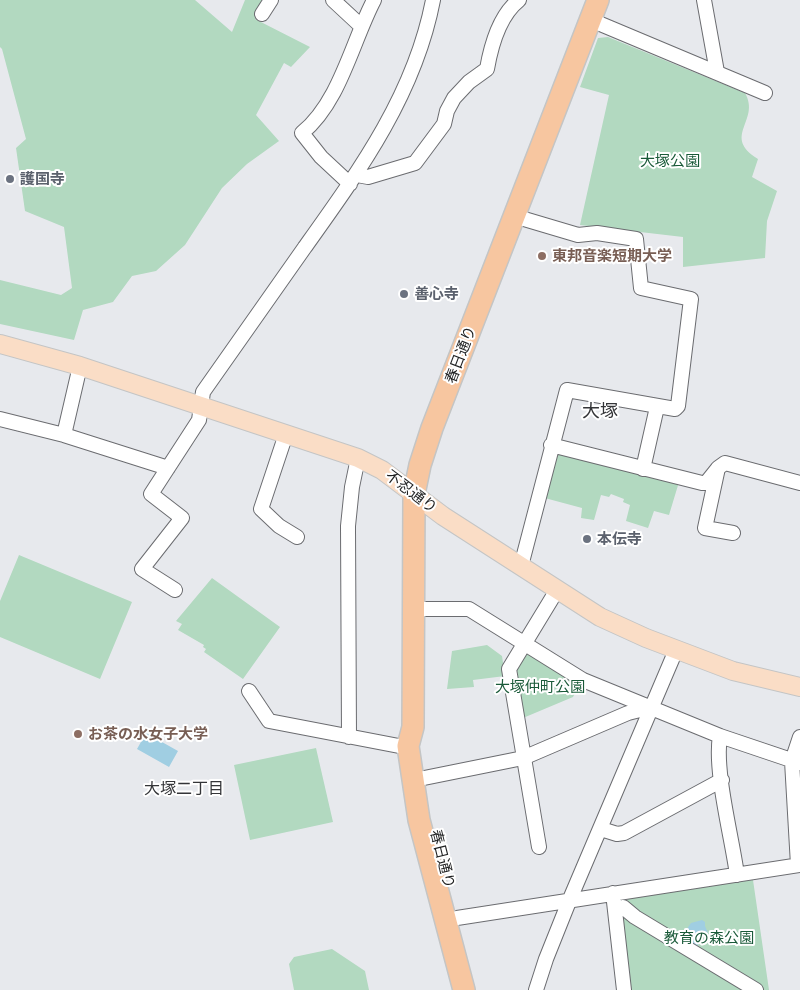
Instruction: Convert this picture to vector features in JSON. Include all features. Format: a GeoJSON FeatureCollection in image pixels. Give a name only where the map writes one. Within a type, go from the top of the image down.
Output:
{"type":"FeatureCollection","features":[{"type":"Feature","properties":{"kind":"highway","name":"春日通り"},"geometry":{"type":"LineString","coordinates":[[464,990],[419,820],[410,736],[414,494],[425,449],[598,0]]}},
{"type":"Feature","properties":{"kind":"highway","name":"春日通り"},"geometry":{"type":"LineString","coordinates":[[410,736],[420,745],[437,848],[478,990]]}},
{"type":"Feature","properties":{"kind":"main road","name":"不忍通り"},"geometry":{"type":"LineString","coordinates":[[0,344],[80,366],[358,458],[382,470],[414,494],[557,590],[624,629],[733,671],[800,687]]}},
{"type":"Feature","properties":{"kind":"street"},"geometry":{"type":"LineString","coordinates":[[262,14],[271,0]]}},
{"type":"Feature","properties":{"kind":"street"},"geometry":{"type":"LineString","coordinates":[[333,0],[361,26]]}},
{"type":"Feature","properties":{"kind":"street"},"geometry":{"type":"LineString","coordinates":[[374,0],[361,26],[342,77],[318,115],[302,133],[321,157],[353,180],[414,163],[444,124],[447,111],[454,98],[469,82],[487,69],[490,55],[505,15],[519,0]]}},
{"type":"Feature","properties":{"kind":"street"},"geometry":{"type":"LineString","coordinates":[[176,590],[142,569],[182,518],[151,494],[199,420],[203,392],[353,180],[391,119],[406,87],[418,54],[433,0]]}},
{"type":"Feature","properties":{"kind":"street"},"geometry":{"type":"LineString","coordinates":[[704,0],[717,72]]}},
{"type":"Feature","properties":{"kind":"street"},"geometry":{"type":"LineString","coordinates":[[591,20],[765,93]]}},
{"type":"Feature","properties":{"kind":"street"},"geometry":{"type":"LineString","coordinates":[[514,216],[578,235],[597,233],[636,239],[641,288],[691,299],[678,406],[675,409],[567,390],[551,445],[521,566]]}},
{"type":"Feature","properties":{"kind":"street"},"geometry":{"type":"LineString","coordinates":[[64,435],[80,366]]}},
{"type":"Feature","properties":{"kind":"street"},"geometry":{"type":"LineString","coordinates":[[643,469],[657,407]]}},
{"type":"Feature","properties":{"kind":"street"},"geometry":{"type":"LineString","coordinates":[[0,419],[64,435],[168,468]]}},
{"type":"Feature","properties":{"kind":"street"},"geometry":{"type":"LineString","coordinates":[[286,434],[261,509],[279,526],[297,537]]}},
{"type":"Feature","properties":{"kind":"street"},"geometry":{"type":"LineString","coordinates":[[551,445],[706,483],[718,468],[725,463],[800,483]]}},
{"type":"Feature","properties":{"kind":"street"},"geometry":{"type":"LineString","coordinates":[[349,737],[348,526],[352,487],[358,458]]}},
{"type":"Feature","properties":{"kind":"street"},"geometry":{"type":"LineString","coordinates":[[718,468],[705,528],[733,533]]}},
{"type":"Feature","properties":{"kind":"street"},"geometry":{"type":"LineString","coordinates":[[539,847],[509,669],[557,590]]}},
{"type":"Feature","properties":{"kind":"street"},"geometry":{"type":"LineString","coordinates":[[412,609],[469,609],[583,680],[720,736],[796,762]]}},
{"type":"Feature","properties":{"kind":"street"},"geometry":{"type":"LineString","coordinates":[[536,990],[570,899],[676,650]]}},
{"type":"Feature","properties":{"kind":"street"},"geometry":{"type":"LineString","coordinates":[[249,691],[269,721],[349,737],[410,736]]}},
{"type":"Feature","properties":{"kind":"street"},"geometry":{"type":"LineString","coordinates":[[424,778],[523,758],[628,713],[652,707]]}},
{"type":"Feature","properties":{"kind":"street"},"geometry":{"type":"LineString","coordinates":[[720,736],[718,746],[722,780],[737,875]]}},
{"type":"Feature","properties":{"kind":"street"},"geometry":{"type":"LineString","coordinates":[[457,918],[799,865],[796,762],[800,736]]}},
{"type":"Feature","properties":{"kind":"street"},"geometry":{"type":"LineString","coordinates":[[601,830],[617,834],[624,833],[722,780]]}},
{"type":"Feature","properties":{"kind":"street"},"geometry":{"type":"LineString","coordinates":[[612,894],[624,990]]}},
{"type":"Feature","properties":{"kind":"street"},"geometry":{"type":"LineString","coordinates":[[623,906],[635,917],[756,990]]}},
{"type":"Feature","properties":{"kind":"green space"},"geometry":{"type":"Polygon","coordinates":[[[0,0],[195,0],[232,32],[245,0],[265,0],[255,19],[310,47],[291,67],[284,63],[256,115],[279,141],[247,164],[222,188],[185,245],[156,271],[132,276],[113,302],[83,310],[74,340],[0,324],[0,280],[61,295],[72,288],[64,227],[25,211],[16,148],[26,139],[0,47],[0,0]]]}},
{"type":"Feature","properties":{"kind":"green space","name":"大塚公園"},"geometry":{"type":"Polygon","coordinates":[[[608,37],[745,93],[749,103],[749,112],[742,135],[743,143],[747,151],[758,159],[752,177],[777,191],[767,221],[765,258],[683,267],[683,237],[580,225],[609,95],[580,87],[598,38],[608,37]]]}},
{"type":"Feature","properties":{"kind":"green space"},"geometry":{"type":"Polygon","coordinates":[[[553,451],[679,482],[669,515],[654,511],[648,528],[626,521],[630,505],[623,502],[624,499],[611,494],[609,497],[601,495],[594,520],[581,518],[582,508],[541,497],[553,451]]]}},
{"type":"Feature","properties":{"kind":"green space"},"geometry":{"type":"Polygon","coordinates":[[[19,555],[132,602],[100,679],[0,637],[0,601],[19,555]]]}},
{"type":"Feature","properties":{"kind":"green space"},"geometry":{"type":"Polygon","coordinates":[[[212,578],[280,627],[243,679],[204,652],[206,649],[203,647],[204,645],[178,630],[182,624],[176,621],[212,578]]]}},
{"type":"Feature","properties":{"kind":"green space"},"geometry":{"type":"Polygon","coordinates":[[[487,645],[502,656],[505,676],[473,680],[474,687],[447,689],[452,651],[487,645]]]}},
{"type":"Feature","properties":{"kind":"green space","name":"大塚仲町公園"},"geometry":{"type":"Polygon","coordinates":[[[527,651],[579,685],[573,697],[523,718],[515,671],[527,651]]]}},
{"type":"Feature","properties":{"kind":"green space"},"geometry":{"type":"Polygon","coordinates":[[[316,748],[333,822],[250,840],[234,765],[316,748]]]}},
{"type":"Feature","properties":{"kind":"green space","name":"教育の森公園"},"geometry":{"type":"Polygon","coordinates":[[[753,880],[769,990],[631,990],[622,935],[621,914],[629,896],[753,880]]]}},
{"type":"Feature","properties":{"kind":"green space"},"geometry":{"type":"Polygon","coordinates":[[[332,949],[365,971],[369,990],[294,990],[289,964],[294,957],[332,949]]]}},
{"type":"Feature","properties":{"kind":"water"},"geometry":{"type":"Polygon","coordinates":[[[146,733],[178,751],[169,767],[137,749],[146,733]]]}},
{"type":"Feature","properties":{"kind":"water"},"geometry":{"type":"Polygon","coordinates":[[[702,920],[705,922],[708,933],[702,935],[696,949],[685,943],[684,933],[691,923],[702,920]]]}},
{"type":"Feature","properties":{"kind":"place","name":"護国寺"},"geometry":{"type":"Point","coordinates":[10,179]}},
{"type":"Feature","properties":{"kind":"place","name":"東邦音楽短期大学"},"geometry":{"type":"Point","coordinates":[542,256]}},
{"type":"Feature","properties":{"kind":"place","name":"善心寺"},"geometry":{"type":"Point","coordinates":[404,294]}},
{"type":"Feature","properties":{"kind":"place","name":"本伝寺"},"geometry":{"type":"Point","coordinates":[587,539]}},
{"type":"Feature","properties":{"kind":"place","name":"お茶の水女子大学"},"geometry":{"type":"Point","coordinates":[78,734]}},
{"type":"Feature","properties":{"kind":"district","name":"大塚"},"geometry":{"type":"Point","coordinates":[600,412]}},
{"type":"Feature","properties":{"kind":"district","name":"大塚二丁目"},"geometry":{"type":"Point","coordinates":[184,789]}}]}
